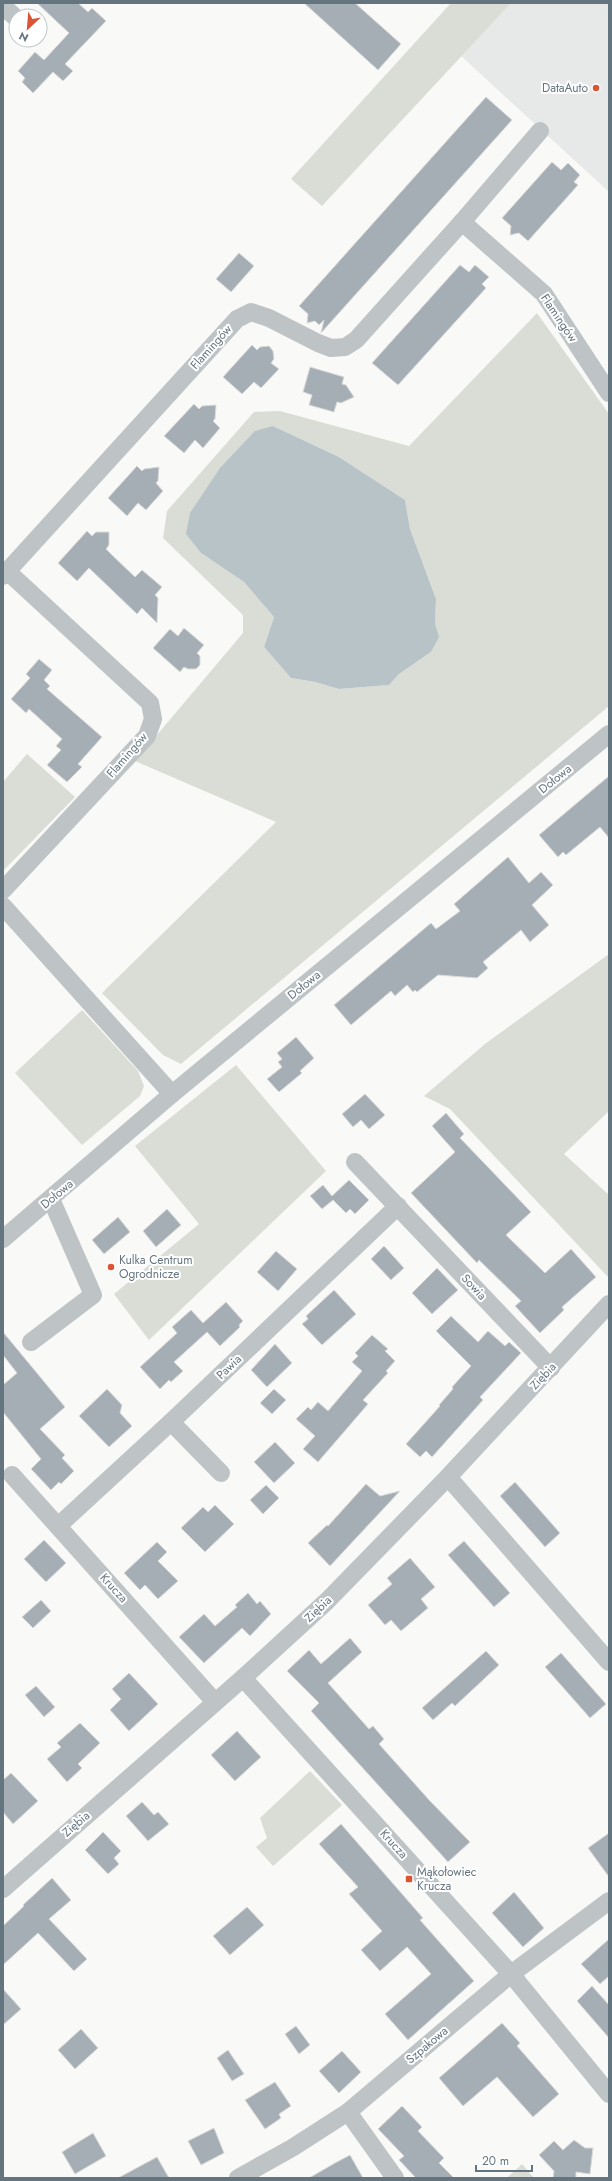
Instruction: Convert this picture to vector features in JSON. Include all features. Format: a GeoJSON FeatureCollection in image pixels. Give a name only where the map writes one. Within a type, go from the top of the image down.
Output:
{"type":"FeatureCollection","features":[{"type":"Feature","properties":{"kind":"street","name":"Flamingów"},"geometry":{"type":"LineString","coordinates":[[3,890],[147,736],[153,719],[150,703],[5,574],[237,319],[251,312],[269,318],[331,348],[345,347],[356,340],[462,222],[540,131]]}},
{"type":"Feature","properties":{"kind":"street","name":"Flamingów"},"geometry":{"type":"LineString","coordinates":[[462,222],[544,294],[609,393]]}},
{"type":"Feature","properties":{"kind":"street","name":"Dołowa"},"geometry":{"type":"LineString","coordinates":[[3,1239],[172,1094],[609,734]]}},
{"type":"Feature","properties":{"kind":"street"},"geometry":{"type":"LineString","coordinates":[[3,906],[172,1094]]}},
{"type":"Feature","properties":{"kind":"street","name":"Sowia"},"geometry":{"type":"LineString","coordinates":[[355,1162],[551,1368]]}},
{"type":"Feature","properties":{"kind":"street"},"geometry":{"type":"LineString","coordinates":[[31,1342],[93,1296],[51,1199]]}},
{"type":"Feature","properties":{"kind":"street","name":"Pawia"},"geometry":{"type":"LineString","coordinates":[[58,1526],[171,1422],[398,1206]]}},
{"type":"Feature","properties":{"kind":"street","name":"Ziębia"},"geometry":{"type":"LineString","coordinates":[[3,1889],[243,1678],[327,1601],[448,1478],[609,1304]]}},
{"type":"Feature","properties":{"kind":"street"},"geometry":{"type":"LineString","coordinates":[[171,1422],[220,1474]]}},
{"type":"Feature","properties":{"kind":"street","name":"Krucza"},"geometry":{"type":"LineString","coordinates":[[12,1475],[215,1702]]}},
{"type":"Feature","properties":{"kind":"street"},"geometry":{"type":"LineString","coordinates":[[448,1478],[609,1662]]}},
{"type":"Feature","properties":{"kind":"street","name":"Krucza"},"geometry":{"type":"LineString","coordinates":[[243,1678],[511,1974],[607,2088]]}},
{"type":"Feature","properties":{"kind":"street","name":"Szpakowa"},"geometry":{"type":"LineString","coordinates":[[238,2178],[292,2148],[348,2112],[511,1974],[609,1901]]}},
{"type":"Feature","properties":{"kind":"street"},"geometry":{"type":"LineString","coordinates":[[348,2112],[395,2178]]}},
{"type":"Feature","properties":{"kind":"shaded area"},"geometry":{"type":"Polygon","coordinates":[[[451,3],[511,3],[322,206],[291,179],[451,3]]]}},
{"type":"Feature","properties":{"kind":"shaded area"},"geometry":{"type":"Polygon","coordinates":[[[511,3],[609,3],[609,192],[461,56],[511,3]]]}},
{"type":"Feature","properties":{"kind":"shaded area"},"geometry":{"type":"Polygon","coordinates":[[[537,313],[609,414],[609,706],[181,1064],[163,1055],[102,993],[276,822],[135,761],[243,633],[243,615],[163,538],[167,511],[254,412],[280,411],[409,446],[537,313]],[[273,426],[201,553],[244,582],[274,617],[264,647],[291,678],[315,682],[339,689],[389,685],[399,674],[431,652],[438,637],[435,624],[436,599],[410,529],[405,500],[339,457],[273,426]]]}},
{"type":"Feature","properties":{"kind":"shaded area"},"geometry":{"type":"Polygon","coordinates":[[[273,426],[339,457],[405,500],[410,529],[436,599],[435,624],[439,637],[431,652],[399,674],[389,685],[339,689],[315,682],[291,678],[264,647],[274,617],[244,582],[201,553],[186,534],[190,513],[220,468],[255,431],[273,426]]]}},
{"type":"Feature","properties":{"kind":"shaded area"},"geometry":{"type":"Polygon","coordinates":[[[27,754],[75,797],[3,871],[3,782],[27,754]]]}},
{"type":"Feature","properties":{"kind":"shaded area"},"geometry":{"type":"Polygon","coordinates":[[[609,954],[609,1111],[564,1154],[609,1195],[609,1278],[450,1109],[424,1096],[485,1044],[609,954]]]}},
{"type":"Feature","properties":{"kind":"shaded area"},"geometry":{"type":"Polygon","coordinates":[[[82,1010],[138,1071],[144,1086],[140,1096],[82,1145],[15,1073],[82,1010]]]}},
{"type":"Feature","properties":{"kind":"shaded area"},"geometry":{"type":"Polygon","coordinates":[[[236,1065],[326,1171],[149,1340],[114,1294],[199,1224],[135,1146],[236,1065]]]}},
{"type":"Feature","properties":{"kind":"shaded area"},"geometry":{"type":"Polygon","coordinates":[[[310,1771],[342,1805],[273,1866],[256,1847],[267,1838],[260,1818],[310,1771]]]}},
{"type":"Feature","properties":{"kind":"shaded area"},"geometry":{"type":"Polygon","coordinates":[[[522,2164],[534,2178],[507,2178],[522,2164]]]}},
{"type":"Feature","properties":{"kind":"building"},"geometry":{"type":"Polygon","coordinates":[[[37,3],[78,3],[88,12],[92,8],[106,21],[65,64],[73,71],[63,81],[53,72],[33,93],[22,82],[25,78],[18,71],[35,52],[44,60],[69,33],[48,13],[48,8],[42,8],[37,3]]]}},
{"type":"Feature","properties":{"kind":"building"},"geometry":{"type":"Polygon","coordinates":[[[304,3],[355,3],[401,44],[378,70],[304,3]]]}},
{"type":"Feature","properties":{"kind":"building"},"geometry":{"type":"Polygon","coordinates":[[[486,97],[512,120],[321,333],[324,320],[319,325],[315,321],[307,323],[308,314],[299,306],[486,97]]]}},
{"type":"Feature","properties":{"kind":"building"},"geometry":{"type":"Polygon","coordinates":[[[552,162],[561,170],[568,163],[580,175],[574,182],[578,185],[528,241],[519,233],[510,235],[511,226],[502,218],[552,162]]]}},
{"type":"Feature","properties":{"kind":"building"},"geometry":{"type":"Polygon","coordinates":[[[239,253],[254,266],[231,292],[216,279],[239,253]]]}},
{"type":"Feature","properties":{"kind":"building"},"geometry":{"type":"Polygon","coordinates":[[[460,265],[469,272],[475,265],[489,277],[482,284],[486,288],[398,385],[372,363],[460,265]]]}},
{"type":"Feature","properties":{"kind":"building"},"geometry":{"type":"Polygon","coordinates":[[[252,345],[257,350],[260,347],[269,346],[273,351],[274,359],[271,363],[279,369],[261,388],[254,382],[242,394],[223,377],[252,345]]]}},
{"type":"Feature","properties":{"kind":"building"},"geometry":{"type":"Polygon","coordinates":[[[310,367],[344,377],[342,384],[346,385],[354,397],[341,403],[337,402],[334,412],[309,405],[312,395],[303,392],[310,367]]]}},
{"type":"Feature","properties":{"kind":"building"},"geometry":{"type":"Polygon","coordinates":[[[194,404],[199,409],[202,406],[216,405],[215,419],[213,421],[220,428],[203,448],[195,440],[184,453],[164,436],[194,404]]]}},
{"type":"Feature","properties":{"kind":"building"},"geometry":{"type":"Polygon","coordinates":[[[137,466],[142,471],[144,469],[159,467],[158,481],[156,483],[163,491],[146,510],[138,503],[127,516],[108,498],[137,466]]]}},
{"type":"Feature","properties":{"kind":"building"},"geometry":{"type":"Polygon","coordinates":[[[87,531],[92,536],[96,532],[109,532],[109,545],[106,549],[135,577],[142,570],[162,587],[155,595],[158,598],[157,623],[142,608],[137,614],[89,568],[77,581],[58,563],[87,531]]]}},
{"type":"Feature","properties":{"kind":"building"},"geometry":{"type":"Polygon","coordinates":[[[184,628],[204,645],[197,653],[200,656],[200,665],[196,669],[188,669],[184,667],[180,672],[153,648],[170,629],[178,636],[184,628]]]}},
{"type":"Feature","properties":{"kind":"building"},"geometry":{"type":"Polygon","coordinates":[[[39,659],[52,670],[44,680],[50,686],[47,689],[102,737],[78,764],[82,767],[67,782],[47,765],[61,750],[56,746],[62,739],[29,709],[26,713],[11,699],[30,678],[26,674],[39,659]]]}},
{"type":"Feature","properties":{"kind":"building"},"geometry":{"type":"Polygon","coordinates":[[[609,776],[609,838],[600,827],[566,855],[563,852],[558,857],[539,835],[609,776]]]}},
{"type":"Feature","properties":{"kind":"building"},"geometry":{"type":"Polygon","coordinates":[[[508,857],[529,883],[541,872],[553,885],[532,905],[549,925],[530,942],[521,930],[483,962],[488,968],[477,978],[438,975],[417,992],[415,990],[413,992],[407,985],[395,996],[391,991],[351,1025],[334,1005],[431,923],[436,929],[460,911],[454,904],[508,857]]]}},
{"type":"Feature","properties":{"kind":"building"},"geometry":{"type":"Polygon","coordinates":[[[296,1037],[314,1058],[300,1071],[302,1073],[279,1092],[267,1079],[282,1067],[278,1062],[282,1059],[277,1053],[296,1037]]]}},
{"type":"Feature","properties":{"kind":"building"},"geometry":{"type":"Polygon","coordinates":[[[365,1094],[385,1115],[369,1129],[361,1120],[353,1127],[342,1114],[365,1094]]]}},
{"type":"Feature","properties":{"kind":"building"},"geometry":{"type":"Polygon","coordinates":[[[446,1113],[464,1134],[460,1138],[531,1212],[506,1235],[545,1273],[571,1249],[596,1277],[562,1307],[564,1310],[540,1333],[515,1306],[521,1301],[479,1260],[477,1263],[411,1193],[455,1152],[432,1126],[446,1113]]]}},
{"type":"Feature","properties":{"kind":"building"},"geometry":{"type":"Polygon","coordinates":[[[349,1180],[369,1200],[355,1214],[350,1209],[346,1213],[333,1200],[322,1209],[310,1196],[323,1185],[332,1196],[349,1180]]]}},
{"type":"Feature","properties":{"kind":"building"},"geometry":{"type":"Polygon","coordinates":[[[167,1209],[181,1225],[156,1247],[143,1231],[167,1209]]]}},
{"type":"Feature","properties":{"kind":"building"},"geometry":{"type":"Polygon","coordinates":[[[118,1217],[130,1232],[104,1254],[92,1240],[118,1217]]]}},
{"type":"Feature","properties":{"kind":"building"},"geometry":{"type":"Polygon","coordinates":[[[384,1246],[404,1268],[391,1280],[371,1259],[384,1246]]]}},
{"type":"Feature","properties":{"kind":"building"},"geometry":{"type":"Polygon","coordinates":[[[276,1251],[297,1269],[278,1291],[257,1272],[276,1251]]]}},
{"type":"Feature","properties":{"kind":"building"},"geometry":{"type":"Polygon","coordinates":[[[437,1268],[458,1290],[432,1314],[412,1293],[437,1268]]]}},
{"type":"Feature","properties":{"kind":"building"},"geometry":{"type":"Polygon","coordinates":[[[334,1290],[356,1314],[322,1345],[302,1324],[308,1319],[306,1316],[334,1290]]]}},
{"type":"Feature","properties":{"kind":"building"},"geometry":{"type":"Polygon","coordinates":[[[226,1302],[243,1321],[239,1325],[240,1327],[220,1346],[207,1332],[174,1362],[183,1371],[171,1382],[169,1380],[160,1389],[140,1367],[177,1333],[172,1327],[191,1310],[203,1323],[226,1302]]]}},
{"type":"Feature","properties":{"kind":"building"},"geometry":{"type":"Polygon","coordinates":[[[451,1316],[478,1342],[488,1331],[505,1346],[509,1342],[521,1353],[480,1397],[483,1400],[432,1457],[426,1451],[420,1457],[406,1444],[440,1406],[439,1405],[453,1389],[452,1387],[471,1366],[436,1331],[451,1316]]]}},
{"type":"Feature","properties":{"kind":"building"},"geometry":{"type":"Polygon","coordinates":[[[3,1332],[65,1407],[40,1429],[65,1455],[62,1458],[74,1471],[61,1484],[59,1482],[51,1490],[31,1469],[41,1459],[3,1412],[3,1385],[17,1373],[3,1355],[3,1332]]]}},
{"type":"Feature","properties":{"kind":"building"},"geometry":{"type":"Polygon","coordinates":[[[372,1335],[388,1349],[385,1351],[395,1361],[386,1371],[388,1373],[363,1400],[368,1404],[318,1462],[303,1449],[315,1436],[296,1419],[308,1407],[311,1410],[318,1402],[328,1411],[362,1371],[352,1362],[358,1356],[355,1353],[372,1335]]]}},
{"type":"Feature","properties":{"kind":"building"},"geometry":{"type":"Polygon","coordinates":[[[275,1344],[292,1363],[267,1387],[251,1370],[275,1344]]]}},
{"type":"Feature","properties":{"kind":"building"},"geometry":{"type":"Polygon","coordinates":[[[107,1389],[122,1405],[120,1413],[132,1426],[109,1447],[79,1416],[107,1389]]]}},
{"type":"Feature","properties":{"kind":"building"},"geometry":{"type":"Polygon","coordinates":[[[274,1389],[286,1400],[272,1414],[260,1403],[274,1389]]]}},
{"type":"Feature","properties":{"kind":"building"},"geometry":{"type":"Polygon","coordinates":[[[275,1442],[295,1463],[274,1483],[254,1462],[275,1442]]]}},
{"type":"Feature","properties":{"kind":"building"},"geometry":{"type":"Polygon","coordinates":[[[515,1482],[560,1533],[545,1547],[500,1496],[515,1482]]]}},
{"type":"Feature","properties":{"kind":"building"},"geometry":{"type":"Polygon","coordinates":[[[366,1484],[380,1496],[400,1491],[330,1566],[308,1543],[327,1525],[328,1526],[366,1484]]]}},
{"type":"Feature","properties":{"kind":"building"},"geometry":{"type":"Polygon","coordinates":[[[266,1485],[279,1498],[263,1514],[250,1500],[266,1485]]]}},
{"type":"Feature","properties":{"kind":"building"},"geometry":{"type":"Polygon","coordinates":[[[215,1505],[234,1524],[205,1552],[181,1528],[203,1507],[208,1512],[215,1505]]]}},
{"type":"Feature","properties":{"kind":"building"},"geometry":{"type":"Polygon","coordinates":[[[44,1540],[66,1563],[46,1582],[24,1559],[44,1540]]]}},
{"type":"Feature","properties":{"kind":"building"},"geometry":{"type":"Polygon","coordinates":[[[464,1541],[510,1593],[494,1607],[448,1555],[464,1541]]]}},
{"type":"Feature","properties":{"kind":"building"},"geometry":{"type":"Polygon","coordinates":[[[157,1542],[167,1552],[158,1561],[178,1581],[158,1599],[145,1585],[140,1590],[124,1573],[157,1542]]]}},
{"type":"Feature","properties":{"kind":"building"},"geometry":{"type":"Polygon","coordinates":[[[410,1558],[435,1587],[421,1599],[428,1608],[401,1631],[391,1620],[385,1625],[368,1605],[392,1584],[387,1578],[410,1558]]]}},
{"type":"Feature","properties":{"kind":"building"},"geometry":{"type":"Polygon","coordinates":[[[248,1593],[257,1604],[260,1601],[271,1614],[250,1636],[242,1628],[204,1663],[179,1637],[204,1614],[215,1626],[237,1607],[235,1605],[248,1593]]]}},
{"type":"Feature","properties":{"kind":"building"},"geometry":{"type":"Polygon","coordinates":[[[41,1600],[51,1611],[33,1628],[22,1617],[41,1600]]]}},
{"type":"Feature","properties":{"kind":"building"},"geometry":{"type":"Polygon","coordinates":[[[350,1638],[362,1652],[328,1683],[369,1729],[373,1726],[384,1739],[379,1744],[430,1801],[470,1842],[448,1862],[311,1711],[319,1703],[287,1671],[309,1650],[321,1664],[350,1638]]]}},
{"type":"Feature","properties":{"kind":"building"},"geometry":{"type":"Polygon","coordinates":[[[486,1651],[499,1665],[455,1706],[452,1703],[433,1720],[422,1708],[486,1651]]]}},
{"type":"Feature","properties":{"kind":"building"},"geometry":{"type":"Polygon","coordinates":[[[561,1653],[606,1704],[590,1718],[545,1667],[561,1653]]]}},
{"type":"Feature","properties":{"kind":"building"},"geometry":{"type":"Polygon","coordinates":[[[129,1673],[158,1704],[129,1731],[110,1710],[121,1699],[112,1689],[129,1673]]]}},
{"type":"Feature","properties":{"kind":"building"},"geometry":{"type":"Polygon","coordinates":[[[36,1686],[55,1707],[44,1717],[25,1695],[36,1686]]]}},
{"type":"Feature","properties":{"kind":"building"},"geometry":{"type":"Polygon","coordinates":[[[80,1723],[100,1743],[78,1764],[82,1768],[67,1782],[47,1759],[61,1747],[57,1743],[80,1723]]]}},
{"type":"Feature","properties":{"kind":"building"},"geometry":{"type":"Polygon","coordinates":[[[237,1731],[261,1757],[235,1781],[211,1755],[237,1731]]]}},
{"type":"Feature","properties":{"kind":"building"},"geometry":{"type":"Polygon","coordinates":[[[11,1773],[38,1801],[13,1824],[3,1812],[3,1780],[11,1773]]]}},
{"type":"Feature","properties":{"kind":"building"},"geometry":{"type":"Polygon","coordinates":[[[142,1802],[154,1815],[158,1812],[169,1824],[148,1841],[126,1816],[142,1802]]]}},
{"type":"Feature","properties":{"kind":"building"},"geometry":{"type":"Polygon","coordinates":[[[341,1824],[423,1918],[420,1920],[474,1981],[408,2040],[385,2014],[431,1974],[407,1947],[380,1971],[361,1950],[382,1931],[349,1894],[358,1887],[319,1844],[341,1824]]]}},
{"type":"Feature","properties":{"kind":"building"},"geometry":{"type":"Polygon","coordinates":[[[103,1832],[121,1851],[114,1858],[119,1864],[108,1874],[85,1850],[103,1832]]]}},
{"type":"Feature","properties":{"kind":"building"},"geometry":{"type":"Polygon","coordinates":[[[609,1833],[609,1877],[588,1848],[609,1833]]]}},
{"type":"Feature","properties":{"kind":"building"},"geometry":{"type":"Polygon","coordinates":[[[52,1878],[71,1900],[49,1919],[87,1959],[74,1971],[38,1933],[3,1965],[3,1926],[52,1878]]]}},
{"type":"Feature","properties":{"kind":"building"},"geometry":{"type":"Polygon","coordinates":[[[514,1892],[544,1928],[523,1947],[492,1913],[514,1892]]]}},
{"type":"Feature","properties":{"kind":"building"},"geometry":{"type":"Polygon","coordinates":[[[247,1907],[264,1925],[230,1955],[213,1936],[247,1907]]]}},
{"type":"Feature","properties":{"kind":"building"},"geometry":{"type":"Polygon","coordinates":[[[609,1939],[609,1976],[600,1984],[581,1964],[609,1939]]]}},
{"type":"Feature","properties":{"kind":"building"},"geometry":{"type":"Polygon","coordinates":[[[592,1986],[609,2005],[609,2038],[577,2001],[592,1986]]]}},
{"type":"Feature","properties":{"kind":"building"},"geometry":{"type":"Polygon","coordinates":[[[3,1989],[21,2009],[3,2025],[3,1989]]]}},
{"type":"Feature","properties":{"kind":"building"},"geometry":{"type":"Polygon","coordinates":[[[502,2023],[520,2043],[517,2046],[559,2094],[533,2117],[497,2077],[463,2106],[439,2078],[502,2023]]]}},
{"type":"Feature","properties":{"kind":"building"},"geometry":{"type":"Polygon","coordinates":[[[296,2026],[310,2045],[299,2054],[285,2034],[296,2026]]]}},
{"type":"Feature","properties":{"kind":"building"},"geometry":{"type":"Polygon","coordinates":[[[81,2029],[98,2048],[75,2069],[58,2050],[81,2029]]]}},
{"type":"Feature","properties":{"kind":"building"},"geometry":{"type":"Polygon","coordinates":[[[228,2050],[244,2074],[232,2081],[217,2058],[228,2050]]]}},
{"type":"Feature","properties":{"kind":"building"},"geometry":{"type":"Polygon","coordinates":[[[342,2051],[361,2072],[339,2093],[319,2071],[342,2051]]]}},
{"type":"Feature","properties":{"kind":"building"},"geometry":{"type":"Polygon","coordinates":[[[275,2082],[291,2106],[279,2114],[281,2118],[265,2129],[245,2100],[275,2082]]]}},
{"type":"Feature","properties":{"kind":"building"},"geometry":{"type":"Polygon","coordinates":[[[402,2106],[422,2127],[418,2131],[444,2158],[439,2163],[454,2178],[416,2178],[399,2160],[404,2156],[378,2129],[402,2106]]]}},
{"type":"Feature","properties":{"kind":"building"},"geometry":{"type":"Polygon","coordinates":[[[214,2128],[224,2153],[201,2165],[188,2141],[214,2128]]]}},
{"type":"Feature","properties":{"kind":"building"},"geometry":{"type":"Polygon","coordinates":[[[93,2133],[106,2156],[75,2174],[62,2152],[93,2133]]]}},
{"type":"Feature","properties":{"kind":"building"},"geometry":{"type":"Polygon","coordinates":[[[574,2140],[585,2148],[593,2148],[590,2174],[576,2172],[576,2178],[553,2178],[554,2171],[539,2155],[554,2141],[563,2150],[574,2140]]]}},
{"type":"Feature","properties":{"kind":"building"},"geometry":{"type":"Polygon","coordinates":[[[350,2155],[363,2178],[309,2178],[335,2163],[350,2155]]]}},
{"type":"Feature","properties":{"kind":"building"},"geometry":{"type":"Polygon","coordinates":[[[157,2157],[169,2178],[118,2178],[157,2157]]]}},
{"type":"Feature","properties":{"kind":"place","name":"DataAuto"},"geometry":{"type":"Point","coordinates":[596,88]}},
{"type":"Feature","properties":{"kind":"place","name":"Kulka Centrum Ogrodnicze"},"geometry":{"type":"Point","coordinates":[111,1267]}},
{"type":"Feature","properties":{"kind":"place","name":"Mąkołowiec Krucza"},"geometry":{"type":"Point","coordinates":[409,1879]}}]}
